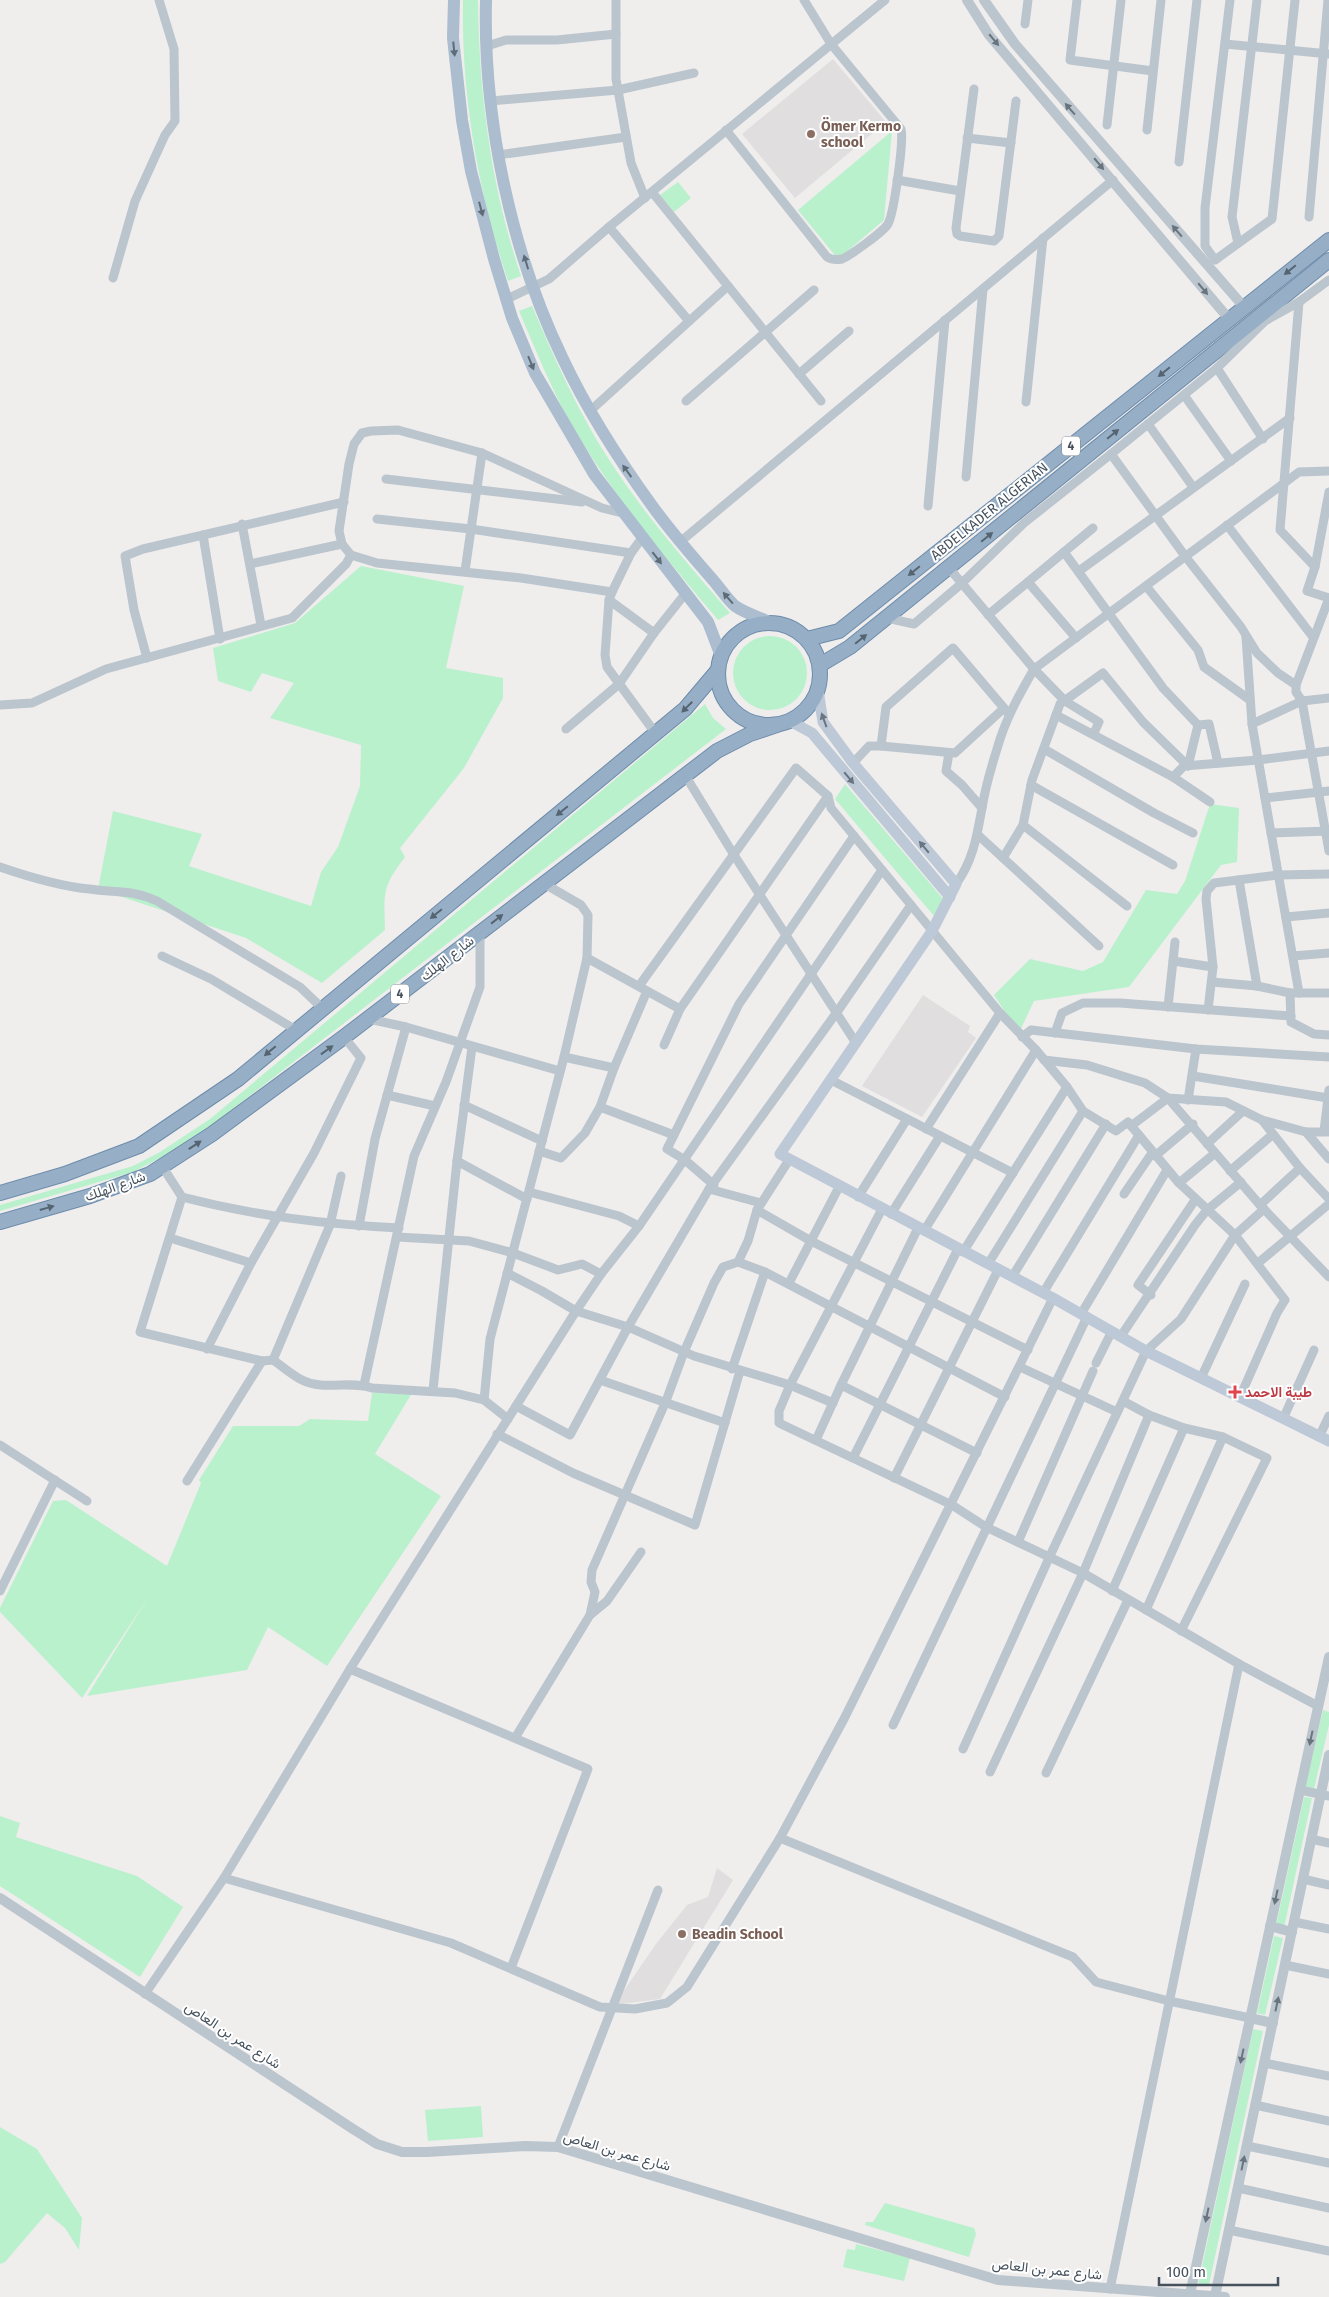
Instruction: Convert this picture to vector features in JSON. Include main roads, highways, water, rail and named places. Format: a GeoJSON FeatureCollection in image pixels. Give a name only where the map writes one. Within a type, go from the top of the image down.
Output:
{"type":"FeatureCollection","features":[{"type":"Feature","properties":{"kind":"highway","name":"ABDELKADER ALGERIAN"},"geometry":{"type":"LineString","coordinates":[[807,638],[839,631],[1329,240]]}},
{"type":"Feature","properties":{"kind":"highway","name":"ABDELKADER ALGERIAN"},"geometry":{"type":"LineString","coordinates":[[820,665],[850,647],[887,618],[1329,260]]}},
{"type":"Feature","properties":{"kind":"highway"},"geometry":{"type":"LineString","coordinates":[[769,622],[793,628],[807,638],[816,653],[820,665],[818,690],[811,703],[801,714],[783,723],[762,725],[747,720],[734,712],[725,700],[719,685],[718,670],[721,656],[729,642],[740,632],[754,625],[769,622]]}},
{"type":"Feature","properties":{"kind":"highway","name":"شارع الهلك"},"geometry":{"type":"LineString","coordinates":[[0,1193],[65,1174],[139,1146],[238,1079],[656,734],[685,709],[718,670]]}},
{"type":"Feature","properties":{"kind":"highway","name":"شارع الهلك"},"geometry":{"type":"LineString","coordinates":[[0,1222],[90,1196],[150,1174],[212,1134],[344,1038],[544,882],[717,751],[750,734],[783,723]]}},
{"type":"Feature","properties":{"kind":"main road"},"geometry":{"type":"LineString","coordinates":[[454,0],[453,38],[462,120],[471,171],[506,298],[535,373],[594,474],[622,513],[708,622],[721,656]]}},
{"type":"Feature","properties":{"kind":"main road"},"geometry":{"type":"LineString","coordinates":[[486,0],[491,101],[498,155],[512,219],[534,288],[562,358],[590,411],[618,457],[680,542],[735,606],[769,622]]}},
{"type":"Feature","properties":{"kind":"main road"},"geometry":{"type":"LineString","coordinates":[[818,690],[822,722],[956,884],[932,931],[780,1154],[1146,1350],[1324,1439]]}},
{"type":"Feature","properties":{"kind":"main road"},"geometry":{"type":"LineString","coordinates":[[783,723],[812,733],[950,897]]}},
{"type":"Feature","properties":{"kind":"place","name":"Ömer Kermo school"},"geometry":{"type":"Point","coordinates":[811,134]}},
{"type":"Feature","properties":{"kind":"place","name":"طيبة الاحمد"},"geometry":{"type":"Point","coordinates":[1235,1392]}},
{"type":"Feature","properties":{"kind":"place","name":"Beadin School"},"geometry":{"type":"Point","coordinates":[682,1934]}}]}
